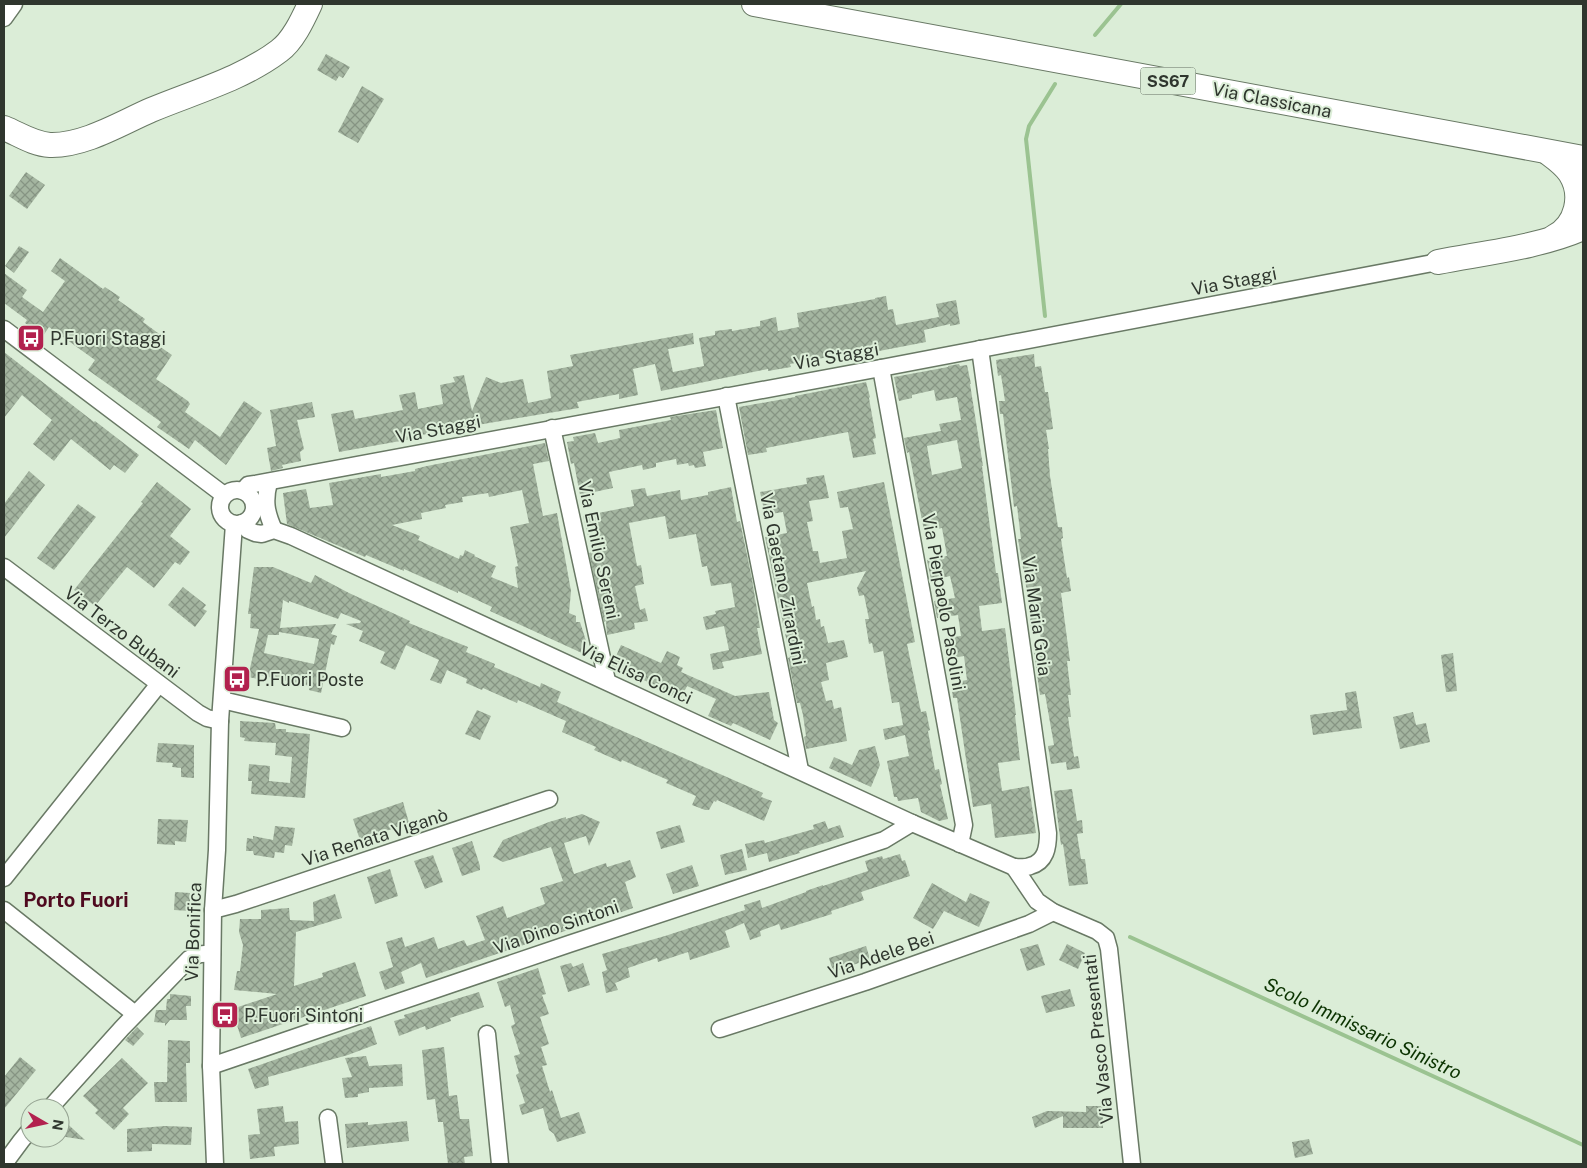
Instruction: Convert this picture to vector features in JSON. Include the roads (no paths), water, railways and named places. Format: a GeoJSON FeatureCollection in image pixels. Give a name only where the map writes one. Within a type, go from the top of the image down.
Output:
{"type":"FeatureCollection","features":[{"type":"Feature","properties":{"kind":"highway"},"geometry":{"type":"LineString","coordinates":[[6,127],[29,140],[50,145],[71,143],[104,132],[149,111],[251,70],[281,50],[301,25],[310,4]]}},
{"type":"Feature","properties":{"kind":"highway","name":"Via Classicana"},"geometry":{"type":"LineString","coordinates":[[754,4],[1583,158]]}},
{"type":"Feature","properties":{"kind":"highway","name":"Via Classicana"},"geometry":{"type":"LineString","coordinates":[[830,4],[1583,143]]}},
{"type":"Feature","properties":{"kind":"highway"},"geometry":{"type":"LineString","coordinates":[[1546,151],[1561,162],[1570,173],[1576,186],[1577,198],[1576,213],[1572,222],[1564,232],[1553,238]]}},
{"type":"Feature","properties":{"kind":"highway"},"geometry":{"type":"LineString","coordinates":[[1438,262],[1539,243],[1583,228]]}},
{"type":"Feature","properties":{"kind":"street"},"geometry":{"type":"LineString","coordinates":[[4,18],[14,4]]}},
{"type":"Feature","properties":{"kind":"street","name":"Via Staggi"},"geometry":{"type":"LineString","coordinates":[[243,491],[248,486],[1438,262]]}},
{"type":"Feature","properties":{"kind":"street"},"geometry":{"type":"LineString","coordinates":[[4,329],[224,495]]}},
{"type":"Feature","properties":{"kind":"street","name":"Via Maria Goia"},"geometry":{"type":"LineString","coordinates":[[980,349],[1048,833],[1048,847],[1043,858],[1031,866],[1014,867]]}},
{"type":"Feature","properties":{"kind":"street","name":"Via Pierpaolo Pasolini"},"geometry":{"type":"LineString","coordinates":[[880,368],[964,824],[960,844]]}},
{"type":"Feature","properties":{"kind":"street","name":"Via Gaetano Zirardini"},"geometry":{"type":"LineString","coordinates":[[726,396],[800,770]]}},
{"type":"Feature","properties":{"kind":"street","name":"Via Emilio Sereni"},"geometry":{"type":"LineString","coordinates":[[552,428],[607,681]]}},
{"type":"Feature","properties":{"kind":"street"},"geometry":{"type":"LineString","coordinates":[[269,482],[266,494],[266,508],[274,530]]}},
{"type":"Feature","properties":{"kind":"street"},"geometry":{"type":"LineString","coordinates":[[233,490],[243,491],[248,494],[254,504],[251,516],[248,520],[238,524],[224,519],[220,510],[221,499],[233,490]]}},
{"type":"Feature","properties":{"kind":"street","name":"Via Elisa Conci"},"geometry":{"type":"LineString","coordinates":[[238,524],[255,533],[262,534],[274,530],[291,536],[912,823],[1014,867]]}},
{"type":"Feature","properties":{"kind":"street","name":"Via Bonifica"},"geometry":{"type":"LineString","coordinates":[[215,1164],[211,1066],[213,910],[217,850],[220,721],[238,524]]}},
{"type":"Feature","properties":{"kind":"street","name":"Via Terzo Bubani"},"geometry":{"type":"LineString","coordinates":[[4,567],[198,713],[207,718],[220,721]]}},
{"type":"Feature","properties":{"kind":"street"},"geometry":{"type":"LineString","coordinates":[[4,878],[159,684]]}},
{"type":"Feature","properties":{"kind":"street"},"geometry":{"type":"LineString","coordinates":[[222,700],[342,728]]}},
{"type":"Feature","properties":{"kind":"street","name":"Via Renata Viganò"},"geometry":{"type":"LineString","coordinates":[[213,910],[246,901],[549,800]]}},
{"type":"Feature","properties":{"kind":"street","name":"Via Dino Sintoni"},"geometry":{"type":"LineString","coordinates":[[211,1066],[579,940],[884,840],[912,823]]}},
{"type":"Feature","properties":{"kind":"street","name":"Via Vasco Presentati"},"geometry":{"type":"LineString","coordinates":[[1014,867],[1037,900],[1053,912],[1097,931],[1106,938],[1109,949],[1132,1164]]}},
{"type":"Feature","properties":{"kind":"street"},"geometry":{"type":"LineString","coordinates":[[4,910],[135,1014]]}},
{"type":"Feature","properties":{"kind":"street","name":"Via Adele Bei"},"geometry":{"type":"LineString","coordinates":[[720,1029],[865,982],[1029,924],[1053,912]]}},
{"type":"Feature","properties":{"kind":"street"},"geometry":{"type":"LineString","coordinates":[[59,1098],[135,1014],[189,960],[195,955],[212,954]]}},
{"type":"Feature","properties":{"kind":"street"},"geometry":{"type":"LineString","coordinates":[[487,1034],[500,1164]]}},
{"type":"Feature","properties":{"kind":"street"},"geometry":{"type":"LineString","coordinates":[[328,1118],[334,1164]]}},
{"type":"Feature","properties":{"kind":"street"},"geometry":{"type":"LineString","coordinates":[[7,1155],[20,1141]]}},
{"type":"Feature","properties":{"kind":"waterway"},"geometry":{"type":"LineString","coordinates":[[1095,35],[1121,4]]}},
{"type":"Feature","properties":{"kind":"waterway"},"geometry":{"type":"LineString","coordinates":[[1045,316],[1026,139],[1029,126],[1055,84]]}},
{"type":"Feature","properties":{"kind":"waterway","name":"Scolo Immissario Sinistro"},"geometry":{"type":"LineString","coordinates":[[1130,937],[1583,1145]]}},
{"type":"Feature","properties":{"kind":"place","name":"P.Fuori Staggi"},"geometry":{"type":"Point","coordinates":[31,338]}},
{"type":"Feature","properties":{"kind":"place","name":"P.Fuori Poste"},"geometry":{"type":"Point","coordinates":[237,679]}},
{"type":"Feature","properties":{"kind":"place","name":"P.Fuori Sintoni"},"geometry":{"type":"Point","coordinates":[225,1015]}},
{"type":"Feature","properties":{"kind":"district","name":"Porto Fuori"},"geometry":{"type":"Point","coordinates":[76,900]}}]}
